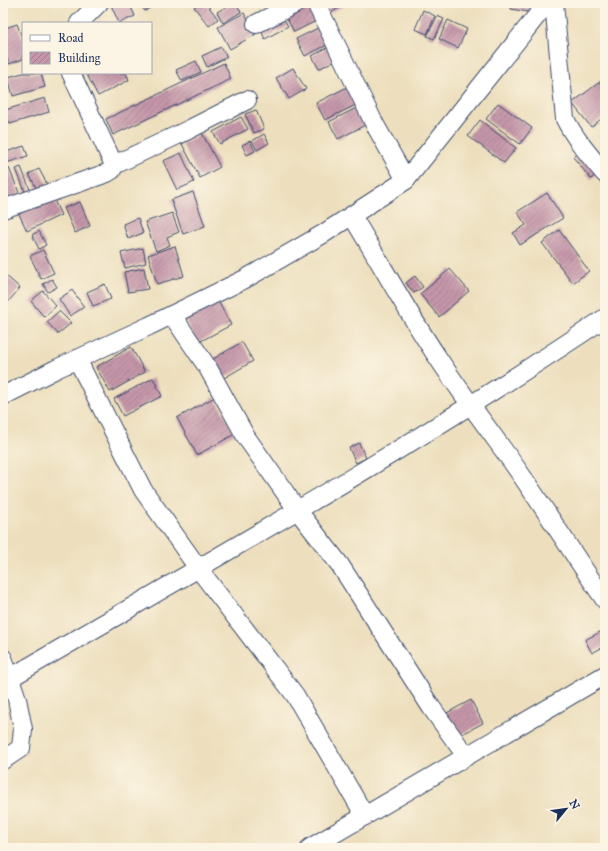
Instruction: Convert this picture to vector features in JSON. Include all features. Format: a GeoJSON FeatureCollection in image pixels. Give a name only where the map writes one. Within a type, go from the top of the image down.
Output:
{"type":"FeatureCollection","features":[{"type":"Feature","properties":{"kind":"street"},"geometry":{"type":"LineString","coordinates":[[80,22],[99,3]]}},
{"type":"Feature","properties":{"kind":"street"},"geometry":{"type":"LineString","coordinates":[[256,24],[296,3]]}},
{"type":"Feature","properties":{"kind":"street"},"geometry":{"type":"LineString","coordinates":[[316,3],[374,123],[406,180]]}},
{"type":"Feature","properties":{"kind":"street"},"geometry":{"type":"LineString","coordinates":[[3,396],[245,279],[323,234],[406,180],[547,3]]}},
{"type":"Feature","properties":{"kind":"street"},"geometry":{"type":"LineString","coordinates":[[554,3],[565,118],[571,131],[580,144],[605,174]]}},
{"type":"Feature","properties":{"kind":"street"},"geometry":{"type":"LineString","coordinates":[[71,74],[114,165]]}},
{"type":"Feature","properties":{"kind":"street"},"geometry":{"type":"LineString","coordinates":[[3,209],[107,173],[112,170],[114,165],[247,100]]}},
{"type":"Feature","properties":{"kind":"street"},"geometry":{"type":"LineString","coordinates":[[352,216],[437,357],[470,406],[501,446],[539,500],[575,557],[605,600]]}},
{"type":"Feature","properties":{"kind":"street"},"geometry":{"type":"LineString","coordinates":[[172,315],[208,368],[246,437],[298,511],[340,565],[431,707],[466,756]]}},
{"type":"Feature","properties":{"kind":"street"},"geometry":{"type":"LineString","coordinates":[[10,678],[298,511],[470,406],[605,318]]}},
{"type":"Feature","properties":{"kind":"street"},"geometry":{"type":"LineString","coordinates":[[77,359],[143,490],[198,568],[295,695],[365,816]]}},
{"type":"Feature","properties":{"kind":"street"},"geometry":{"type":"LineString","coordinates":[[3,658],[17,699],[23,729],[21,748],[3,760]]}},
{"type":"Feature","properties":{"kind":"street"},"geometry":{"type":"LineString","coordinates":[[310,848],[605,675]]}},
{"type":"Feature","properties":{"kind":"building"},"geometry":{"type":"Polygon","coordinates":[[[110,3],[129,3],[135,16],[119,22],[110,3]]]}},
{"type":"Feature","properties":{"kind":"building"},"geometry":{"type":"Polygon","coordinates":[[[139,3],[153,3],[154,5],[145,11],[139,3]]]}},
{"type":"Feature","properties":{"kind":"building"},"geometry":{"type":"Polygon","coordinates":[[[199,3],[206,3],[218,19],[209,26],[194,7],[199,3]]]}},
{"type":"Feature","properties":{"kind":"building"},"geometry":{"type":"Polygon","coordinates":[[[233,3],[236,3],[241,12],[223,23],[217,12],[233,3]]]}},
{"type":"Feature","properties":{"kind":"building"},"geometry":{"type":"Polygon","coordinates":[[[308,3],[318,20],[294,32],[285,15],[308,3]]]}},
{"type":"Feature","properties":{"kind":"building"},"geometry":{"type":"Polygon","coordinates":[[[324,3],[349,3],[330,13],[324,3]]]}},
{"type":"Feature","properties":{"kind":"building"},"geometry":{"type":"Polygon","coordinates":[[[512,3],[535,4],[534,13],[511,9],[512,3]]]}},
{"type":"Feature","properties":{"kind":"building"},"geometry":{"type":"Polygon","coordinates":[[[423,10],[435,16],[427,34],[415,29],[423,10]]]}},
{"type":"Feature","properties":{"kind":"building"},"geometry":{"type":"Polygon","coordinates":[[[244,13],[256,34],[230,49],[218,27],[244,13]]]}},
{"type":"Feature","properties":{"kind":"building"},"geometry":{"type":"Polygon","coordinates":[[[281,15],[288,26],[265,39],[259,27],[281,15]]]}},
{"type":"Feature","properties":{"kind":"building"},"geometry":{"type":"Polygon","coordinates":[[[437,16],[444,19],[434,39],[427,36],[437,16]]]}},
{"type":"Feature","properties":{"kind":"building"},"geometry":{"type":"Polygon","coordinates":[[[448,20],[467,29],[458,48],[439,39],[448,20]]]}},
{"type":"Feature","properties":{"kind":"building"},"geometry":{"type":"Polygon","coordinates":[[[17,24],[22,37],[22,59],[9,64],[3,47],[3,29],[17,24]]]}},
{"type":"Feature","properties":{"kind":"building"},"geometry":{"type":"Polygon","coordinates":[[[320,27],[329,44],[305,56],[296,39],[320,27]]]}},
{"type":"Feature","properties":{"kind":"building"},"geometry":{"type":"Polygon","coordinates":[[[330,46],[337,59],[319,69],[312,56],[330,46]]]}},
{"type":"Feature","properties":{"kind":"building"},"geometry":{"type":"Polygon","coordinates":[[[221,47],[227,57],[207,67],[202,56],[221,47]]]}},
{"type":"Feature","properties":{"kind":"building"},"geometry":{"type":"Polygon","coordinates":[[[196,61],[201,72],[182,81],[176,70],[196,61]]]}},
{"type":"Feature","properties":{"kind":"building"},"geometry":{"type":"Polygon","coordinates":[[[224,63],[231,79],[113,135],[106,119],[224,63]]]}},
{"type":"Feature","properties":{"kind":"building"},"geometry":{"type":"Polygon","coordinates":[[[293,68],[306,89],[289,99],[276,78],[293,68]]]}},
{"type":"Feature","properties":{"kind":"building"},"geometry":{"type":"Polygon","coordinates":[[[22,73],[41,74],[45,87],[13,96],[8,77],[22,73]]]}},
{"type":"Feature","properties":{"kind":"building"},"geometry":{"type":"Polygon","coordinates":[[[87,74],[126,74],[129,80],[98,96],[87,74]]]}},
{"type":"Feature","properties":{"kind":"building"},"geometry":{"type":"Polygon","coordinates":[[[605,78],[605,116],[591,127],[572,103],[605,78]]]}},
{"type":"Feature","properties":{"kind":"building"},"geometry":{"type":"Polygon","coordinates":[[[353,84],[362,102],[325,120],[316,103],[353,84]]]}},
{"type":"Feature","properties":{"kind":"building"},"geometry":{"type":"Polygon","coordinates":[[[45,98],[49,112],[10,124],[5,110],[45,98]]]}},
{"type":"Feature","properties":{"kind":"building"},"geometry":{"type":"Polygon","coordinates":[[[498,103],[532,128],[520,144],[486,119],[498,103]]]}},
{"type":"Feature","properties":{"kind":"building"},"geometry":{"type":"Polygon","coordinates":[[[364,104],[373,121],[338,139],[329,122],[364,104]]]}},
{"type":"Feature","properties":{"kind":"building"},"geometry":{"type":"Polygon","coordinates":[[[256,110],[264,129],[254,133],[245,114],[256,110]]]}},
{"type":"Feature","properties":{"kind":"building"},"geometry":{"type":"Polygon","coordinates":[[[241,117],[248,129],[220,144],[213,132],[241,117]]]}},
{"type":"Feature","properties":{"kind":"building"},"geometry":{"type":"Polygon","coordinates":[[[480,120],[516,148],[504,163],[468,136],[480,120]]]}},
{"type":"Feature","properties":{"kind":"building"},"geometry":{"type":"Polygon","coordinates":[[[202,133],[220,167],[200,178],[182,144],[202,133]]]}},
{"type":"Feature","properties":{"kind":"building"},"geometry":{"type":"Polygon","coordinates":[[[264,134],[269,143],[257,150],[252,141],[264,134]]]}},
{"type":"Feature","properties":{"kind":"building"},"geometry":{"type":"Polygon","coordinates":[[[250,141],[255,151],[247,155],[242,145],[250,141]]]}},
{"type":"Feature","properties":{"kind":"building"},"geometry":{"type":"Polygon","coordinates":[[[24,146],[28,156],[3,164],[3,153],[24,146]]]}},
{"type":"Feature","properties":{"kind":"building"},"geometry":{"type":"Polygon","coordinates":[[[579,151],[598,173],[591,179],[573,157],[579,151]]]}},
{"type":"Feature","properties":{"kind":"building"},"geometry":{"type":"Polygon","coordinates":[[[181,153],[194,182],[177,190],[163,161],[181,153]]]}},
{"type":"Feature","properties":{"kind":"building"},"geometry":{"type":"Polygon","coordinates":[[[21,167],[31,192],[26,194],[16,169],[21,167]]]}},
{"type":"Feature","properties":{"kind":"building"},"geometry":{"type":"Polygon","coordinates":[[[9,168],[20,195],[3,203],[3,171],[9,168]]]}},
{"type":"Feature","properties":{"kind":"building"},"geometry":{"type":"Polygon","coordinates":[[[39,169],[48,186],[38,191],[29,174],[39,169]]]}},
{"type":"Feature","properties":{"kind":"building"},"geometry":{"type":"Polygon","coordinates":[[[193,192],[205,226],[183,234],[171,200],[193,192]]]}},
{"type":"Feature","properties":{"kind":"building"},"geometry":{"type":"Polygon","coordinates":[[[547,193],[563,218],[520,245],[513,233],[526,225],[517,212],[547,193]]]}},
{"type":"Feature","properties":{"kind":"building"},"geometry":{"type":"Polygon","coordinates":[[[53,198],[61,215],[27,231],[19,214],[53,198]]]}},
{"type":"Feature","properties":{"kind":"building"},"geometry":{"type":"Polygon","coordinates":[[[80,202],[90,226],[75,233],[64,208],[80,202]]]}},
{"type":"Feature","properties":{"kind":"building"},"geometry":{"type":"Polygon","coordinates":[[[172,213],[179,232],[167,237],[170,245],[156,251],[145,222],[172,213]]]}},
{"type":"Feature","properties":{"kind":"building"},"geometry":{"type":"Polygon","coordinates":[[[138,218],[143,233],[128,239],[123,224],[138,218]]]}},
{"type":"Feature","properties":{"kind":"building"},"geometry":{"type":"Polygon","coordinates":[[[559,230],[589,271],[573,283],[542,243],[559,230]]]}},
{"type":"Feature","properties":{"kind":"building"},"geometry":{"type":"Polygon","coordinates":[[[39,231],[46,245],[39,249],[32,235],[39,231]]]}},
{"type":"Feature","properties":{"kind":"building"},"geometry":{"type":"Polygon","coordinates":[[[175,246],[184,276],[157,284],[148,255],[175,246]]]}},
{"type":"Feature","properties":{"kind":"building"},"geometry":{"type":"Polygon","coordinates":[[[143,248],[146,263],[125,268],[121,253],[143,248]]]}},
{"type":"Feature","properties":{"kind":"building"},"geometry":{"type":"Polygon","coordinates":[[[43,250],[54,273],[41,279],[30,256],[43,250]]]}},
{"type":"Feature","properties":{"kind":"building"},"geometry":{"type":"Polygon","coordinates":[[[144,268],[148,289],[128,292],[124,272],[144,268]]]}},
{"type":"Feature","properties":{"kind":"building"},"geometry":{"type":"Polygon","coordinates":[[[450,269],[469,291],[439,317],[420,294],[450,269]]]}},
{"type":"Feature","properties":{"kind":"building"},"geometry":{"type":"Polygon","coordinates":[[[3,273],[20,288],[8,302],[3,298],[3,273]]]}},
{"type":"Feature","properties":{"kind":"building"},"geometry":{"type":"Polygon","coordinates":[[[415,276],[423,287],[414,293],[406,283],[415,276]]]}},
{"type":"Feature","properties":{"kind":"building"},"geometry":{"type":"Polygon","coordinates":[[[52,279],[57,287],[48,292],[43,284],[52,279]]]}},
{"type":"Feature","properties":{"kind":"building"},"geometry":{"type":"Polygon","coordinates":[[[105,284],[111,299],[93,306],[87,292],[105,284]]]}},
{"type":"Feature","properties":{"kind":"building"},"geometry":{"type":"Polygon","coordinates":[[[72,290],[84,307],[70,316],[59,299],[72,290]]]}},
{"type":"Feature","properties":{"kind":"building"},"geometry":{"type":"Polygon","coordinates":[[[43,291],[56,306],[44,317],[31,301],[43,291]]]}},
{"type":"Feature","properties":{"kind":"building"},"geometry":{"type":"Polygon","coordinates":[[[218,301],[231,325],[197,343],[184,318],[218,301]]]}},
{"type":"Feature","properties":{"kind":"building"},"geometry":{"type":"Polygon","coordinates":[[[59,311],[71,323],[58,334],[47,322],[59,311]]]}},
{"type":"Feature","properties":{"kind":"building"},"geometry":{"type":"Polygon","coordinates":[[[242,342],[253,361],[224,378],[213,359],[242,342]]]}},
{"type":"Feature","properties":{"kind":"building"},"geometry":{"type":"Polygon","coordinates":[[[131,347],[145,372],[110,392],[96,367],[131,347]]]}},
{"type":"Feature","properties":{"kind":"building"},"geometry":{"type":"Polygon","coordinates":[[[153,378],[162,396],[123,416],[114,399],[153,378]]]}},
{"type":"Feature","properties":{"kind":"building"},"geometry":{"type":"Polygon","coordinates":[[[215,397],[235,434],[197,455],[177,418],[215,397]]]}},
{"type":"Feature","properties":{"kind":"building"},"geometry":{"type":"Polygon","coordinates":[[[359,443],[366,458],[356,463],[349,448],[359,443]]]}},
{"type":"Feature","properties":{"kind":"building"},"geometry":{"type":"Polygon","coordinates":[[[602,631],[605,637],[605,646],[592,653],[585,640],[602,631]]]}},
{"type":"Feature","properties":{"kind":"building"},"geometry":{"type":"Polygon","coordinates":[[[471,700],[483,723],[455,738],[443,715],[471,700]]]}}]}
